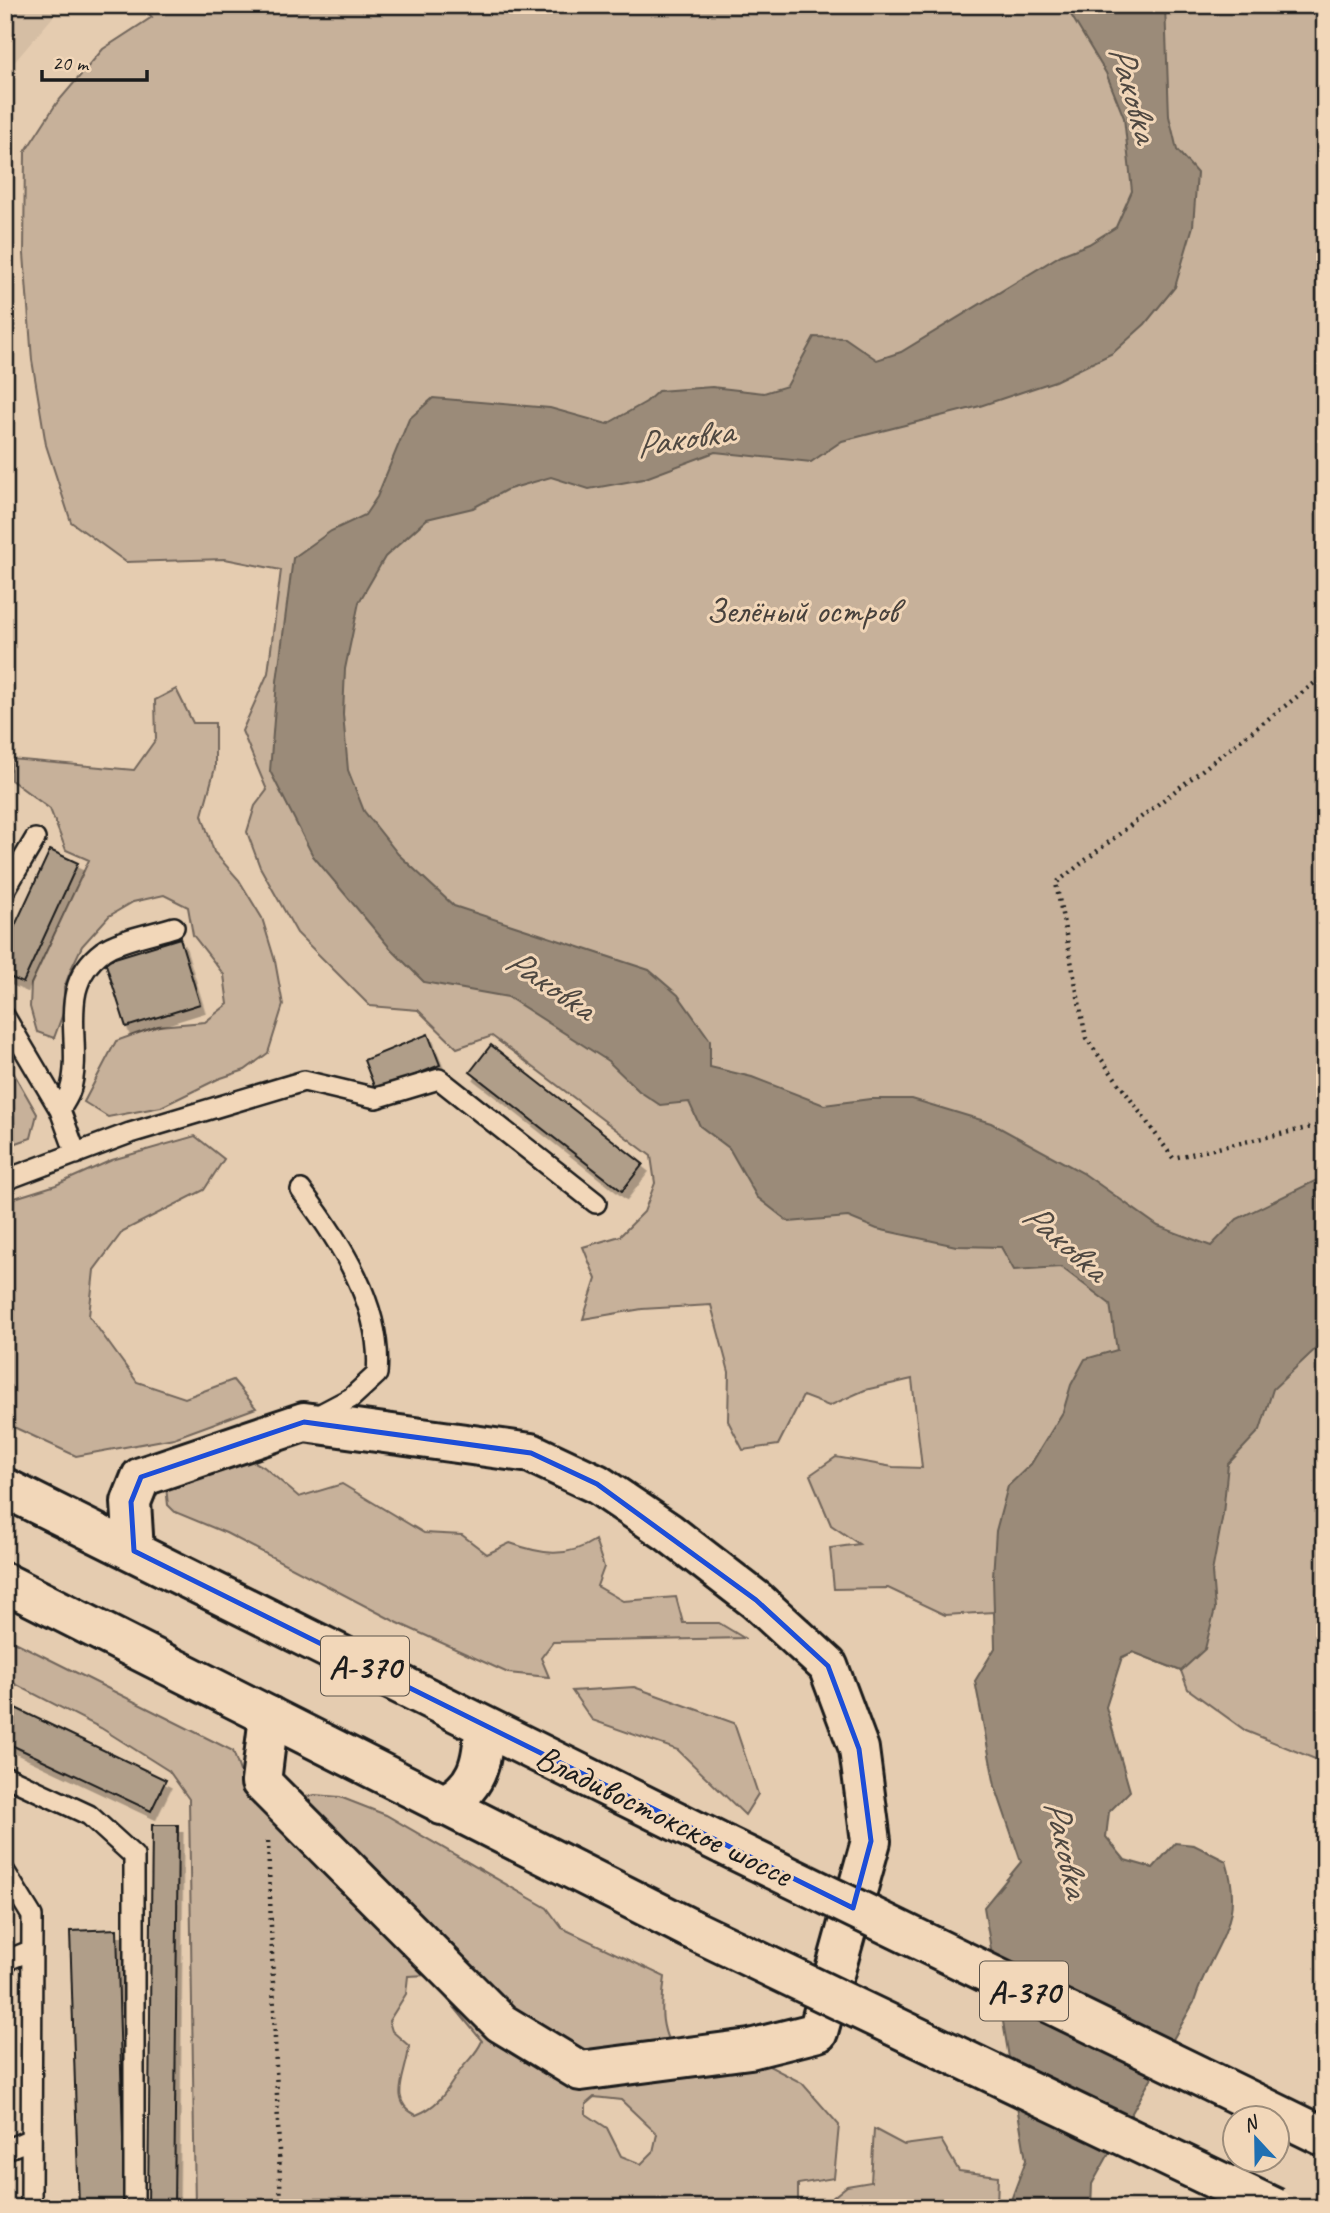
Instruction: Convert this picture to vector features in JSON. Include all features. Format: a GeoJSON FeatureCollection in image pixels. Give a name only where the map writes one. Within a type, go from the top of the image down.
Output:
{"type":"FeatureCollection","features":[{"type":"Feature","properties":{"kind":"main road"},"geometry":{"type":"LineString","coordinates":[[135,1551],[131,1502],[141,1477],[304,1422],[531,1453],[597,1484],[668,1532],[756,1600],[828,1666],[859,1749],[871,1841],[818,2032],[750,2049],[580,2071],[501,2023],[261,1782],[269,1716]]}},
{"type":"Feature","properties":{"kind":"main road","name":"Владивостокское шоссе"},"geometry":{"type":"LineString","coordinates":[[5,1488],[724,1845],[1325,2137]]}},
{"type":"Feature","properties":{"kind":"main road","name":"А-370"},"geometry":{"type":"LineString","coordinates":[[5,1583],[691,1929],[1275,2208]]}},
{"type":"Feature","properties":{"kind":"main road"},"geometry":{"type":"LineString","coordinates":[[442,1805],[460,1797],[471,1784],[484,1754],[484,1726]]}},
{"type":"Feature","properties":{"kind":"lane"},"geometry":{"type":"LineString","coordinates":[[5,890],[35,839]]}},
{"type":"Feature","properties":{"kind":"lane"},"geometry":{"type":"LineString","coordinates":[[60,1110],[70,1092],[74,1064],[71,1012],[81,977],[103,950],[174,927]]}},
{"type":"Feature","properties":{"kind":"lane"},"geometry":{"type":"LineString","coordinates":[[5,1017],[60,1110],[76,1154]]}},
{"type":"Feature","properties":{"kind":"lane"},"geometry":{"type":"LineString","coordinates":[[5,1180],[130,1133],[304,1081],[376,1098],[439,1079],[596,1203]]}},
{"type":"Feature","properties":{"kind":"lane"},"geometry":{"type":"LineString","coordinates":[[300,1190],[330,1228],[372,1315],[379,1348],[377,1374],[351,1398],[304,1422]]}},
{"type":"Feature","properties":{"kind":"lane"},"geometry":{"type":"LineString","coordinates":[[5,1776],[89,1815],[134,1856],[134,2208]]}},
{"type":"Feature","properties":{"kind":"lane"},"geometry":{"type":"LineString","coordinates":[[5,1872],[32,1916],[31,2208]]}},
{"type":"Feature","properties":{"kind":"lane"},"geometry":{"type":"LineString","coordinates":[[5,1961],[32,1950]]}},
{"type":"Feature","properties":{"kind":"lane"},"geometry":{"type":"LineString","coordinates":[[5,2150],[31,2139]]}},
{"type":"Feature","properties":{"kind":"path"},"geometry":{"type":"LineString","coordinates":[[1325,675],[1056,883],[1086,1038],[1173,1158],[1325,1124]]}},
{"type":"Feature","properties":{"kind":"path"},"geometry":{"type":"LineString","coordinates":[[267,1833],[281,2208]]}},
{"type":"Feature","properties":{"kind":"highlighted area"},"geometry":{"type":"Polygon","coordinates":[[[304,1422],[531,1453],[597,1484],[756,1600],[828,1666],[859,1749],[871,1841],[853,1908],[134,1551],[131,1502],[141,1477],[304,1422]]]}},
{"type":"Feature","properties":{"kind":"shaded area"},"geometry":{"type":"Polygon","coordinates":[[[5,5],[63,5],[6,72],[7,340],[5,340],[5,5]]]}},
{"type":"Feature","properties":{"kind":"green space","name":"Зелёный остров"},"geometry":{"type":"Polygon","coordinates":[[[140,5],[1325,5],[1325,1763],[1246,1731],[1188,1689],[1181,1671],[1133,1652],[1122,1658],[994,1612],[945,1615],[888,1588],[834,1589],[830,1548],[859,1544],[831,1525],[810,1475],[836,1457],[893,1467],[922,1468],[912,1379],[865,1390],[829,1406],[803,1396],[778,1445],[743,1450],[728,1421],[729,1372],[711,1305],[642,1309],[583,1319],[596,1279],[583,1247],[620,1236],[644,1212],[655,1183],[651,1156],[492,1036],[457,1048],[418,1010],[370,1006],[297,933],[260,867],[247,832],[255,806],[267,790],[242,731],[268,673],[281,570],[225,559],[126,562],[71,522],[46,445],[32,360],[24,254],[25,152],[56,104],[103,49],[152,17],[140,5]]]}},
{"type":"Feature","properties":{"kind":"green space"},"geometry":{"type":"Polygon","coordinates":[[[176,689],[193,723],[215,723],[215,768],[202,815],[214,852],[239,880],[262,918],[275,961],[283,1005],[268,1053],[245,1070],[218,1079],[161,1107],[108,1117],[84,1102],[116,1041],[158,1026],[205,1022],[228,1004],[224,975],[193,935],[188,907],[164,895],[133,902],[109,916],[82,946],[64,988],[65,1008],[54,1038],[37,1032],[30,1007],[31,984],[89,860],[66,850],[50,809],[11,780],[11,759],[134,770],[156,739],[155,700],[176,689]]]}},
{"type":"Feature","properties":{"kind":"green space"},"geometry":{"type":"Polygon","coordinates":[[[5,1058],[37,1114],[31,1138],[5,1147],[5,1058]]]}},
{"type":"Feature","properties":{"kind":"green space"},"geometry":{"type":"Polygon","coordinates":[[[195,1136],[224,1159],[204,1190],[123,1231],[94,1270],[89,1316],[137,1382],[185,1398],[233,1380],[256,1408],[174,1438],[76,1456],[5,1423],[5,1345],[8,1340],[5,1337],[5,1201],[56,1185],[112,1160],[195,1136]]]}},
{"type":"Feature","properties":{"kind":"green space"},"geometry":{"type":"Polygon","coordinates":[[[240,1454],[264,1467],[299,1497],[342,1484],[424,1533],[462,1535],[487,1554],[510,1543],[553,1553],[574,1550],[595,1540],[604,1567],[597,1586],[623,1601],[676,1597],[683,1623],[719,1623],[744,1638],[553,1642],[541,1658],[549,1677],[508,1673],[396,1622],[226,1533],[175,1512],[168,1505],[166,1487],[240,1454]]]}},
{"type":"Feature","properties":{"kind":"green space"},"geometry":{"type":"Polygon","coordinates":[[[5,1637],[233,1751],[245,1786],[266,1805],[315,1795],[340,1797],[386,1815],[547,1908],[562,1928],[665,1977],[663,2020],[678,2061],[748,2055],[802,2083],[839,2125],[834,2178],[798,2184],[798,2208],[195,2208],[189,1799],[169,1771],[101,1728],[5,1679],[5,1637]],[[428,1975],[408,1976],[406,1994],[389,2021],[392,2031],[409,2046],[400,2094],[407,2109],[416,2115],[438,2101],[482,2041],[428,1975]],[[594,2097],[586,2104],[586,2114],[607,2128],[621,2156],[641,2164],[653,2152],[657,2134],[621,2100],[594,2097]]]}},
{"type":"Feature","properties":{"kind":"green space"},"geometry":{"type":"Polygon","coordinates":[[[634,1687],[734,1723],[758,1794],[745,1815],[678,1750],[592,1720],[572,1691],[634,1687]]]}},
{"type":"Feature","properties":{"kind":"green space"},"geometry":{"type":"Polygon","coordinates":[[[874,2129],[904,2145],[941,2140],[959,2171],[998,2176],[997,2208],[821,2207],[847,2186],[871,2182],[874,2129]]]}},
{"type":"Feature","properties":{"kind":"water","name":"Раковка"},"geometry":{"type":"Polygon","coordinates":[[[1065,5],[1165,5],[1169,116],[1177,150],[1197,173],[1193,226],[1175,287],[1145,324],[1113,353],[1055,381],[980,406],[842,441],[811,462],[715,452],[643,479],[589,489],[551,477],[506,490],[473,508],[427,519],[385,557],[359,602],[345,669],[343,714],[348,770],[364,811],[398,854],[454,906],[649,970],[678,995],[710,1040],[710,1067],[752,1077],[824,1105],[870,1099],[912,1099],[991,1123],[1083,1173],[1158,1226],[1211,1246],[1237,1219],[1325,1176],[1325,1340],[1273,1389],[1260,1430],[1228,1464],[1223,1514],[1212,1572],[1215,1609],[1205,1649],[1181,1671],[1133,1652],[1122,1657],[1106,1707],[1130,1791],[1109,1812],[1106,1837],[1125,1860],[1153,1868],[1175,1843],[1194,1845],[1226,1861],[1232,1902],[1229,1919],[1194,2002],[1092,2184],[1091,2208],[1008,2208],[1026,2160],[984,1907],[1021,1862],[995,1786],[975,1681],[995,1648],[993,1577],[996,1531],[1008,1486],[1031,1464],[1063,1412],[1071,1385],[1085,1359],[1117,1350],[1110,1304],[1061,1267],[1014,1270],[1001,1247],[956,1246],[877,1229],[848,1217],[789,1222],[757,1197],[729,1148],[700,1126],[689,1102],[660,1105],[639,1091],[608,1061],[508,997],[424,982],[390,948],[313,856],[270,771],[277,681],[293,558],[331,531],[365,515],[377,497],[409,419],[433,398],[550,408],[607,424],[646,402],[658,391],[712,387],[764,393],[787,386],[814,337],[845,338],[877,360],[901,352],[1061,255],[1089,244],[1116,227],[1132,191],[1124,118],[1106,73],[1065,5]]]}},
{"type":"Feature","properties":{"kind":"building"},"geometry":{"type":"Polygon","coordinates":[[[5,5],[7,331],[5,331],[5,5]]]}},
{"type":"Feature","properties":{"kind":"building"},"geometry":{"type":"Polygon","coordinates":[[[50,850],[78,863],[23,983],[5,975],[5,947],[50,850]]]}},
{"type":"Feature","properties":{"kind":"building"},"geometry":{"type":"Polygon","coordinates":[[[180,938],[200,1004],[126,1027],[105,961],[180,938]]]}},
{"type":"Feature","properties":{"kind":"building"},"geometry":{"type":"Polygon","coordinates":[[[428,1034],[440,1065],[376,1091],[364,1060],[428,1034]]]}},
{"type":"Feature","properties":{"kind":"building"},"geometry":{"type":"Polygon","coordinates":[[[491,1045],[643,1164],[622,1191],[470,1072],[491,1045]]]}},
{"type":"Feature","properties":{"kind":"building"},"geometry":{"type":"Polygon","coordinates":[[[5,1703],[166,1780],[151,1811],[5,1742],[5,1703]]]}},
{"type":"Feature","properties":{"kind":"building"},"geometry":{"type":"Polygon","coordinates":[[[152,1825],[178,1825],[174,2208],[148,2208],[152,1825]]]}},
{"type":"Feature","properties":{"kind":"building"},"geometry":{"type":"Polygon","coordinates":[[[117,1929],[125,2208],[79,2208],[70,1931],[117,1929]]]}}]}
